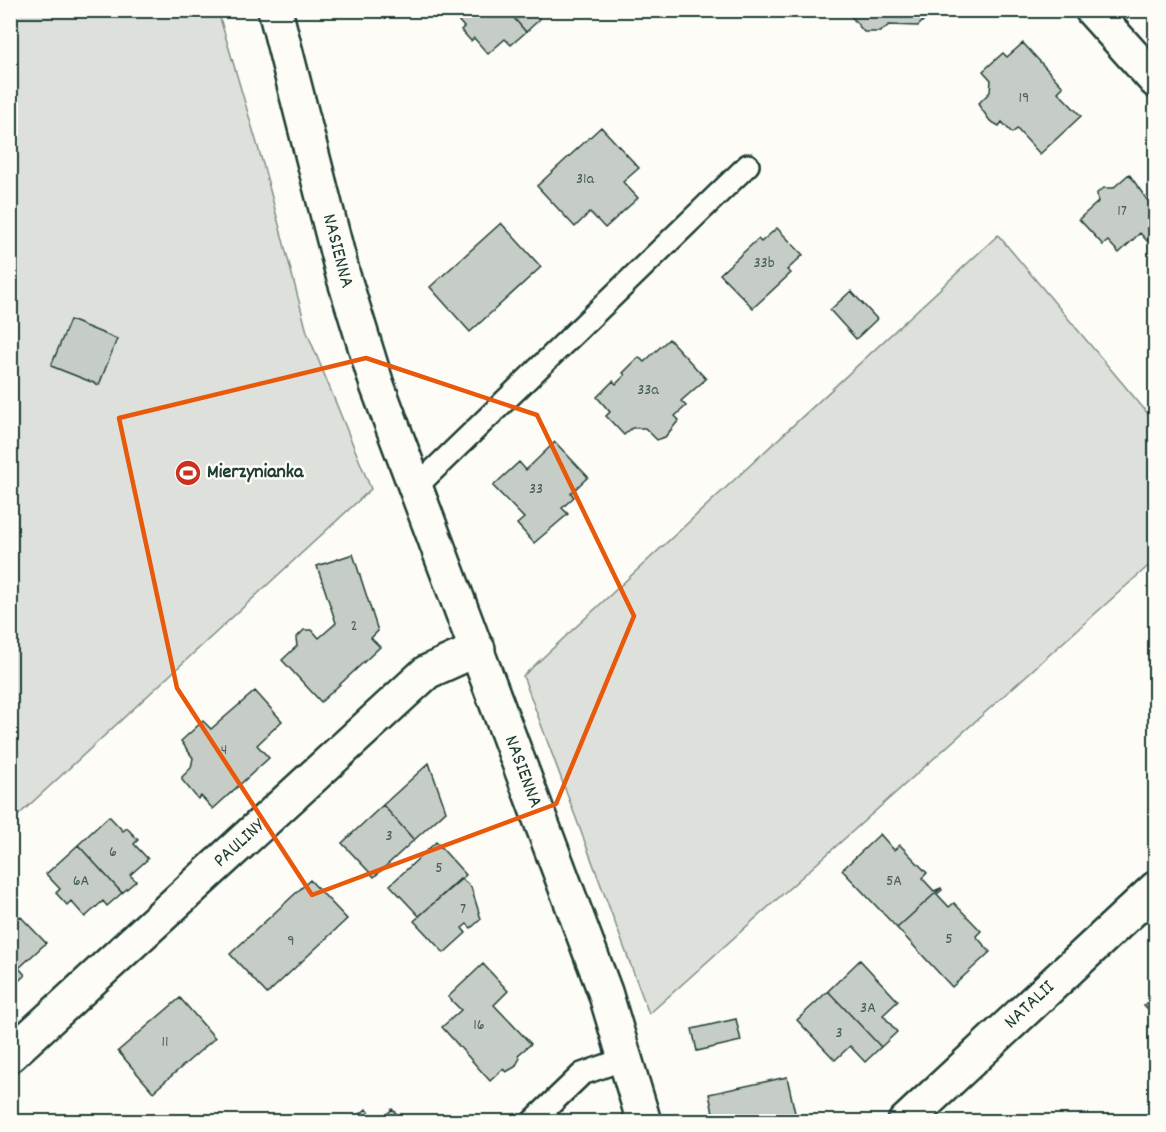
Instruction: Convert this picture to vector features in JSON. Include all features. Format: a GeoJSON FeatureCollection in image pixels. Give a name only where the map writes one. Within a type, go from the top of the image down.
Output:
{"type":"FeatureCollection","features":[{"type":"Feature","properties":{"kind":"street","name":"NASIENNA"},"geometry":{"type":"LineString","coordinates":[[275,10],[350,297],[377,385],[605,992],[627,1058],[644,1122]]}},
{"type":"Feature","properties":{"kind":"street"},"geometry":{"type":"LineString","coordinates":[[1092,10],[1155,81]]}},
{"type":"Feature","properties":{"kind":"street","name":"PAULINY"},"geometry":{"type":"LineString","coordinates":[[10,1055],[427,672],[478,649]]}},
{"type":"Feature","properties":{"kind":"street","name":"NATALII"},"geometry":{"type":"LineString","coordinates":[[904,1122],[1155,888]]}},
{"type":"Feature","properties":{"kind":"lane"},"geometry":{"type":"LineString","coordinates":[[416,487],[748,165]]}},
{"type":"Feature","properties":{"kind":"lane"},"geometry":{"type":"LineString","coordinates":[[532,1122],[582,1074],[627,1058]]}},
{"type":"Feature","properties":{"kind":"highlighted area"},"geometry":{"type":"Polygon","coordinates":[[[366,358],[537,415],[634,616],[556,804],[312,895],[177,688],[119,418],[366,358]]]}},
{"type":"Feature","properties":{"kind":"shaded area","name":"Mierzynianka"},"geometry":{"type":"Polygon","coordinates":[[[11,11],[218,11],[265,171],[307,332],[371,489],[11,822],[11,11]]]}},
{"type":"Feature","properties":{"kind":"shaded area"},"geometry":{"type":"Polygon","coordinates":[[[998,235],[1155,422],[1155,560],[649,1014],[523,676],[998,235]]]}},
{"type":"Feature","properties":{"kind":"building"},"geometry":{"type":"Polygon","coordinates":[[[507,10],[538,10],[535,13],[540,19],[526,32],[507,10]]]}},
{"type":"Feature","properties":{"kind":"building"},"geometry":{"type":"Polygon","coordinates":[[[507,10],[526,32],[511,45],[505,39],[488,54],[474,38],[471,41],[461,30],[464,27],[450,11],[507,10]]]}},
{"type":"Feature","properties":{"kind":"building"},"geometry":{"type":"Polygon","coordinates":[[[846,10],[929,10],[929,15],[918,26],[889,25],[880,32],[864,32],[846,10]]]}},
{"type":"Feature","properties":{"kind":"building"},"geometry":{"type":"Polygon","coordinates":[[[1023,43],[1063,87],[1058,92],[1081,116],[1040,154],[1017,129],[1012,133],[1002,122],[999,126],[990,121],[978,104],[990,92],[991,80],[983,71],[1003,53],[1007,57],[1023,43]]]}},
{"type":"Feature","properties":{"kind":"building"},"geometry":{"type":"Polygon","coordinates":[[[601,127],[639,168],[623,182],[638,198],[605,228],[590,212],[575,227],[537,186],[601,127]]]}},
{"type":"Feature","properties":{"kind":"building"},"geometry":{"type":"Polygon","coordinates":[[[1129,174],[1147,200],[1156,193],[1156,233],[1147,241],[1140,233],[1119,253],[1108,241],[1103,245],[1079,219],[1098,202],[1097,193],[1104,188],[1113,188],[1129,174]]]}},
{"type":"Feature","properties":{"kind":"building"},"geometry":{"type":"Polygon","coordinates":[[[501,223],[541,267],[470,332],[430,287],[501,223]]]}},
{"type":"Feature","properties":{"kind":"building"},"geometry":{"type":"Polygon","coordinates":[[[777,228],[803,255],[787,270],[791,273],[753,308],[720,274],[758,239],[761,242],[777,228]]]}},
{"type":"Feature","properties":{"kind":"building"},"geometry":{"type":"Polygon","coordinates":[[[851,291],[877,319],[856,339],[830,310],[851,291]]]}},
{"type":"Feature","properties":{"kind":"building"},"geometry":{"type":"Polygon","coordinates":[[[70,320],[117,339],[99,385],[51,366],[70,320]]]}},
{"type":"Feature","properties":{"kind":"building"},"geometry":{"type":"Polygon","coordinates":[[[669,339],[706,379],[681,401],[686,406],[675,416],[679,420],[665,437],[657,440],[645,428],[632,428],[624,435],[606,416],[610,412],[597,397],[613,381],[616,384],[625,375],[623,373],[639,357],[644,362],[669,339]]]}},
{"type":"Feature","properties":{"kind":"building"},"geometry":{"type":"Polygon","coordinates":[[[555,442],[588,477],[571,493],[574,497],[562,508],[568,514],[534,543],[517,524],[524,518],[493,486],[519,462],[526,470],[555,442]]]}},
{"type":"Feature","properties":{"kind":"building"},"geometry":{"type":"Polygon","coordinates":[[[353,554],[378,631],[371,638],[380,647],[321,702],[282,660],[297,646],[296,638],[304,630],[312,630],[319,638],[336,623],[317,566],[353,554]]]}},
{"type":"Feature","properties":{"kind":"building"},"geometry":{"type":"Polygon","coordinates":[[[255,691],[282,721],[257,745],[269,758],[213,809],[201,796],[198,799],[182,780],[191,768],[193,758],[181,741],[203,721],[211,729],[255,691]]]}},
{"type":"Feature","properties":{"kind":"building"},"geometry":{"type":"Polygon","coordinates":[[[429,763],[446,811],[414,840],[383,805],[429,763]]]}},
{"type":"Feature","properties":{"kind":"building"},"geometry":{"type":"Polygon","coordinates":[[[383,805],[414,840],[374,877],[342,843],[383,805]]]}},
{"type":"Feature","properties":{"kind":"building"},"geometry":{"type":"Polygon","coordinates":[[[109,816],[123,831],[127,828],[138,840],[134,844],[148,859],[130,875],[136,881],[122,893],[78,845],[109,816]]]}},
{"type":"Feature","properties":{"kind":"building"},"geometry":{"type":"Polygon","coordinates":[[[880,834],[894,850],[900,845],[927,873],[922,878],[934,891],[941,888],[897,928],[842,870],[880,834]]]}},
{"type":"Feature","properties":{"kind":"building"},"geometry":{"type":"Polygon","coordinates":[[[436,842],[466,875],[419,916],[390,885],[436,842]]]}},
{"type":"Feature","properties":{"kind":"building"},"geometry":{"type":"Polygon","coordinates":[[[78,845],[122,893],[107,906],[103,901],[85,917],[71,901],[67,905],[56,893],[60,889],[46,874],[78,845]]]}},
{"type":"Feature","properties":{"kind":"building"},"geometry":{"type":"Polygon","coordinates":[[[461,878],[471,887],[481,919],[471,928],[467,924],[462,928],[466,933],[444,953],[414,921],[461,878]]]}},
{"type":"Feature","properties":{"kind":"building"},"geometry":{"type":"Polygon","coordinates":[[[310,880],[347,919],[267,994],[230,954],[310,880]]]}},
{"type":"Feature","properties":{"kind":"building"},"geometry":{"type":"Polygon","coordinates":[[[941,888],[942,890],[937,894],[949,907],[954,903],[981,931],[976,936],[990,952],[952,987],[897,928],[941,888]]]}},
{"type":"Feature","properties":{"kind":"building"},"geometry":{"type":"Polygon","coordinates":[[[10,912],[17,919],[20,916],[46,943],[19,968],[25,975],[10,989],[10,912]]]}},
{"type":"Feature","properties":{"kind":"building"},"geometry":{"type":"Polygon","coordinates":[[[860,960],[898,1001],[883,1015],[897,1032],[881,1047],[828,991],[860,960]]]}},
{"type":"Feature","properties":{"kind":"building"},"geometry":{"type":"Polygon","coordinates":[[[483,964],[508,991],[494,1005],[531,1044],[518,1055],[520,1058],[515,1067],[506,1072],[503,1069],[490,1081],[442,1027],[461,1010],[448,997],[483,964]]]}},
{"type":"Feature","properties":{"kind":"building"},"geometry":{"type":"Polygon","coordinates":[[[828,991],[881,1047],[865,1062],[850,1046],[835,1060],[797,1020],[828,991]]]}},
{"type":"Feature","properties":{"kind":"building"},"geometry":{"type":"Polygon","coordinates":[[[1156,994],[1156,1017],[1144,1005],[1156,994]]]}},
{"type":"Feature","properties":{"kind":"building"},"geometry":{"type":"Polygon","coordinates":[[[180,998],[215,1038],[153,1092],[118,1051],[180,998]]]}},
{"type":"Feature","properties":{"kind":"building"},"geometry":{"type":"Polygon","coordinates":[[[736,1019],[741,1041],[697,1051],[692,1029],[736,1019]]]}},
{"type":"Feature","properties":{"kind":"building"},"geometry":{"type":"Polygon","coordinates":[[[787,1077],[797,1122],[715,1122],[709,1094],[787,1077]]]}},
{"type":"Feature","properties":{"kind":"building"},"geometry":{"type":"Polygon","coordinates":[[[366,1109],[379,1122],[352,1122],[366,1109]]]}},
{"type":"Feature","properties":{"kind":"building"},"geometry":{"type":"Polygon","coordinates":[[[392,1109],[404,1122],[380,1122],[392,1109]]]}},
{"type":"Feature","properties":{"kind":"place","name":"Mierzynianka"},"geometry":{"type":"Point","coordinates":[188,473]}}]}
